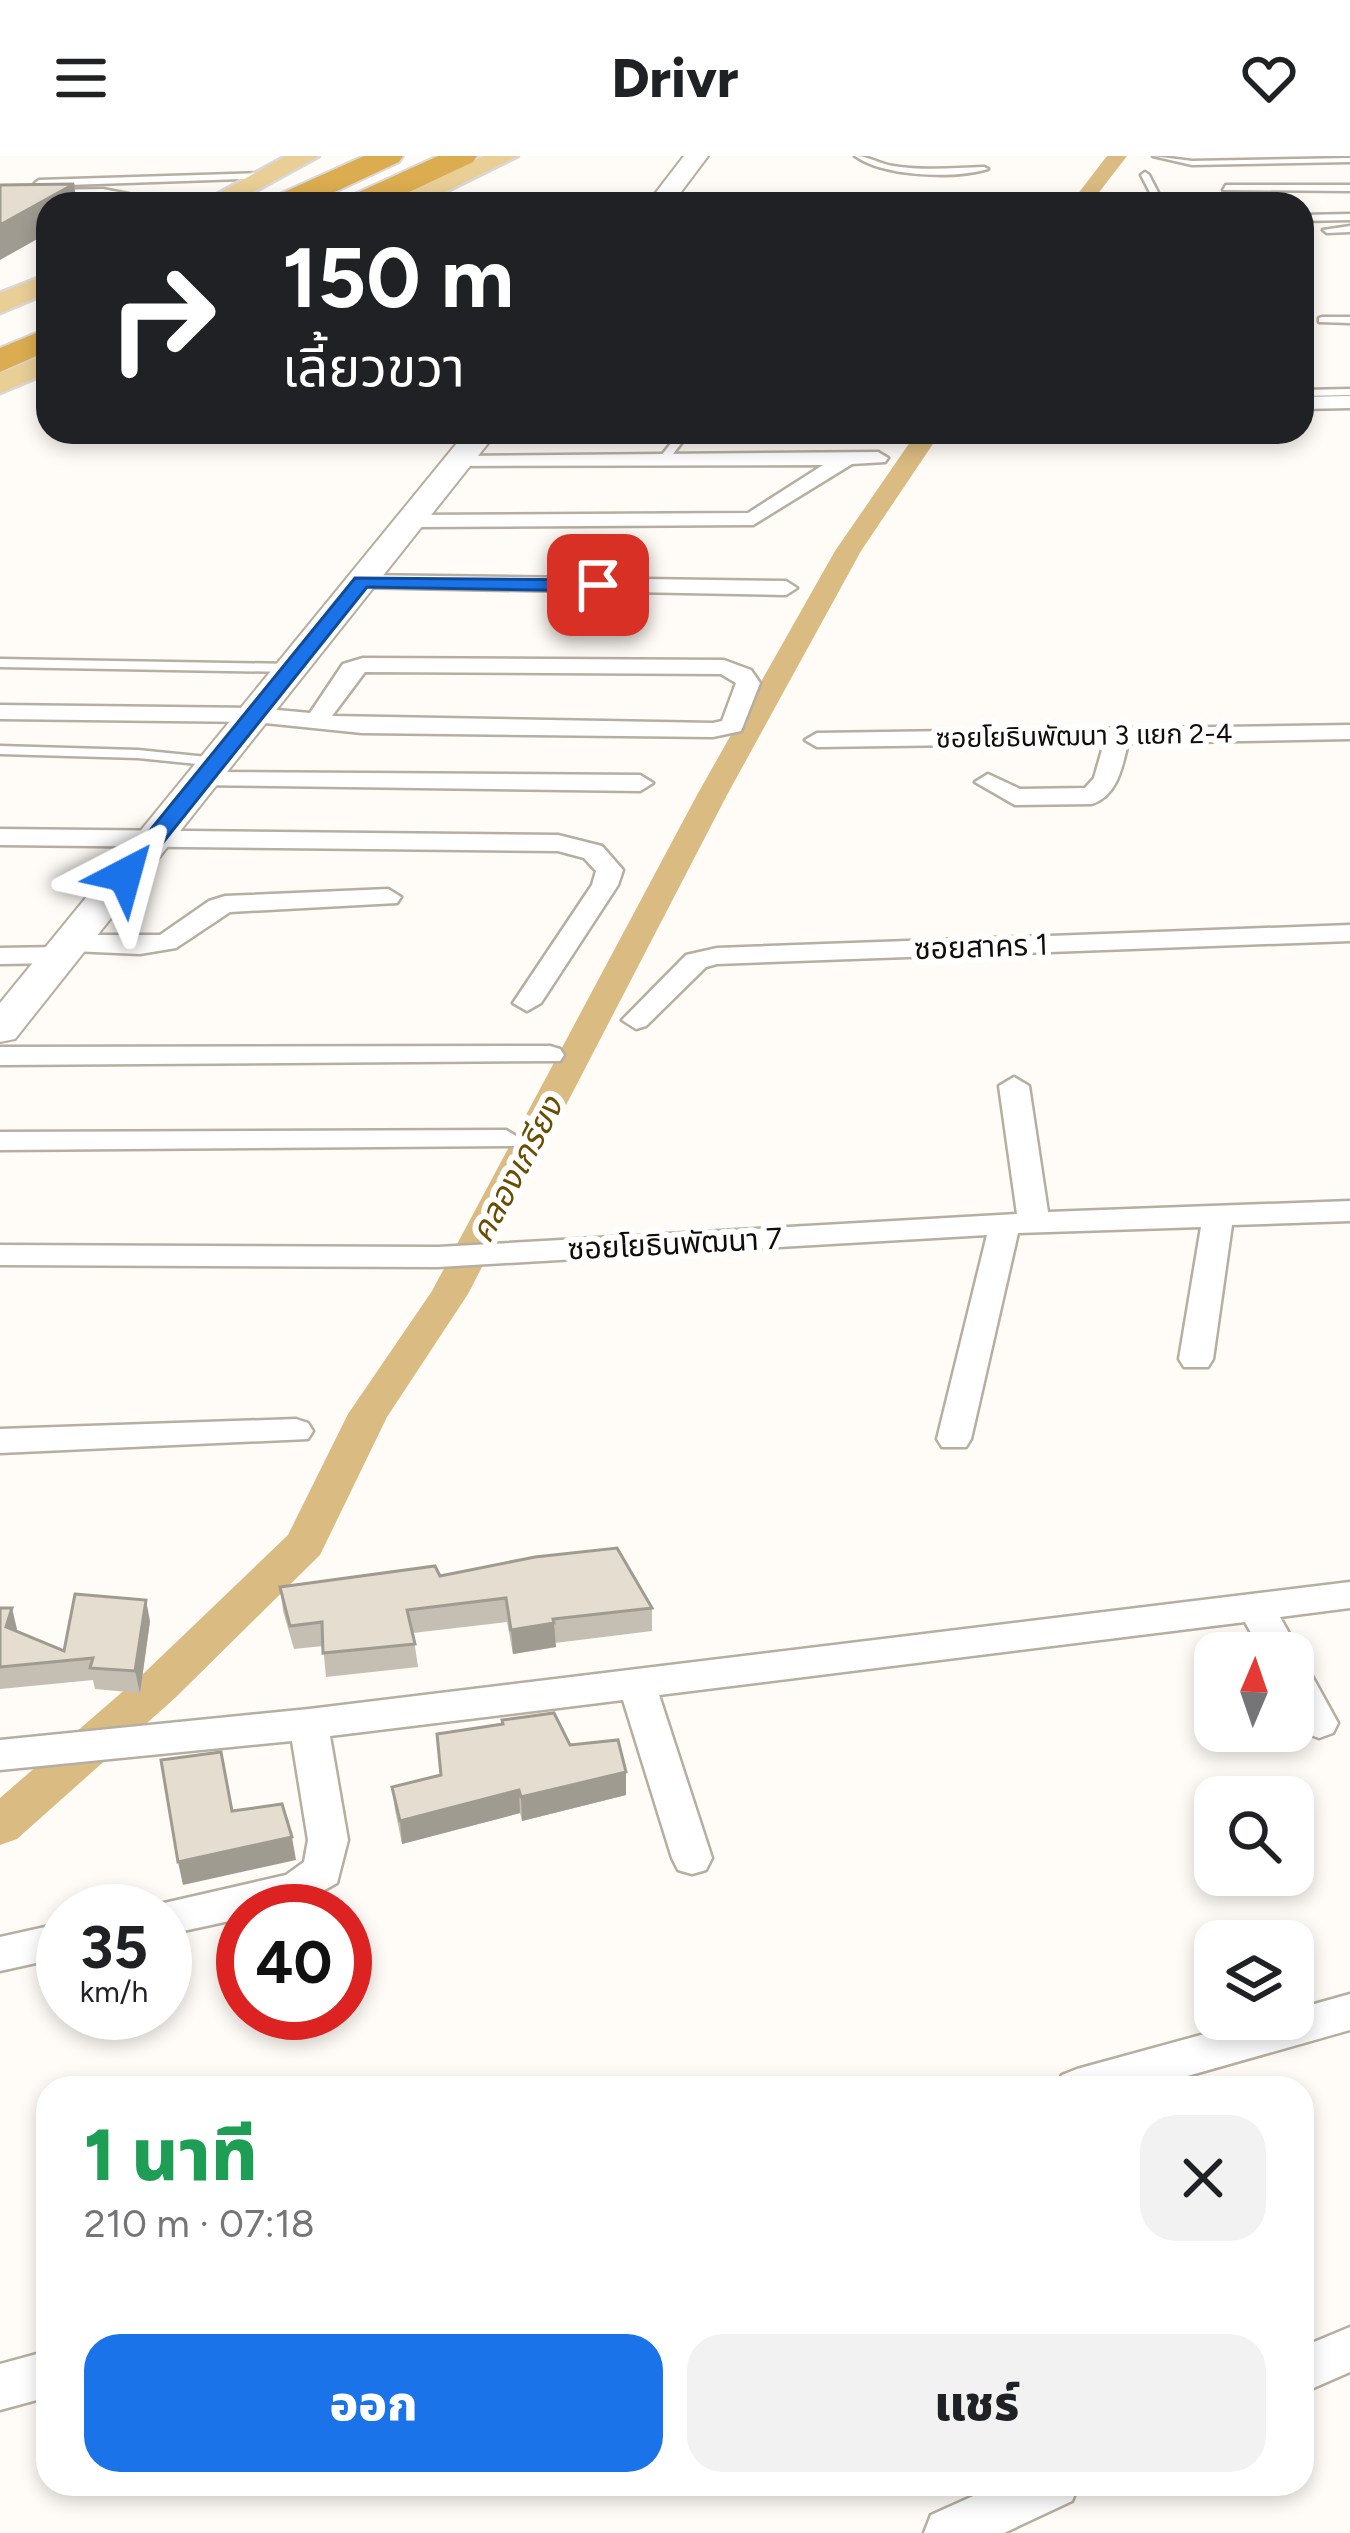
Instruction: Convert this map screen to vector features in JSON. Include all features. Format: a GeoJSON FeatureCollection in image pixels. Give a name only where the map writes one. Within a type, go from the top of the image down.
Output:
{"type":"FeatureCollection","features":[{"type":"Feature","properties":{"kind":"highway"},"geometry":{"type":"LineString","coordinates":[[278,192],[350,156]]}},
{"type":"Feature","properties":{"kind":"highway"},"geometry":{"type":"LineString","coordinates":[[281,192],[388,156]]}},
{"type":"Feature","properties":{"kind":"highway"},"geometry":{"type":"LineString","coordinates":[[352,192],[426,156]]}},
{"type":"Feature","properties":{"kind":"highway"},"geometry":{"type":"LineString","coordinates":[[384,192],[462,156]]}},
{"type":"Feature","properties":{"kind":"highway"},"geometry":{"type":"LineString","coordinates":[[0,335],[36,318]]}},
{"type":"Feature","properties":{"kind":"highway"},"geometry":{"type":"LineString","coordinates":[[0,361],[36,344]]}},
{"type":"Feature","properties":{"kind":"main road"},"geometry":{"type":"LineString","coordinates":[[275,192],[306,156]]}},
{"type":"Feature","properties":{"kind":"main road"},"geometry":{"type":"LineString","coordinates":[[426,192],[505,156]]}},
{"type":"Feature","properties":{"kind":"main road"},"geometry":{"type":"LineString","coordinates":[[0,304],[36,288]]}},
{"type":"Feature","properties":{"kind":"main road"},"geometry":{"type":"LineString","coordinates":[[0,384],[36,368]]}},
{"type":"Feature","properties":{"kind":"street"},"geometry":{"type":"LineString","coordinates":[[668,192],[696,156]]}},
{"type":"Feature","properties":{"kind":"street"},"geometry":{"type":"LineString","coordinates":[[0,196],[36,195]]}},
{"type":"Feature","properties":{"kind":"street"},"geometry":{"type":"LineString","coordinates":[[1314,403],[1350,402]]}},
{"type":"Feature","properties":{"kind":"street"},"geometry":{"type":"LineString","coordinates":[[0,1030],[472,444]]}},
{"type":"Feature","properties":{"kind":"street"},"geometry":{"type":"LineString","coordinates":[[458,462],[878,458]]}},
{"type":"Feature","properties":{"kind":"street"},"geometry":{"type":"LineString","coordinates":[[413,521],[753,519],[846,459]]}},
{"type":"Feature","properties":{"kind":"street"},"geometry":{"type":"LineString","coordinates":[[362,582],[786,588]]}},
{"type":"Feature","properties":{"kind":"street"},"geometry":{"type":"LineString","coordinates":[[0,712],[255,715],[362,726],[713,730],[732,726],[748,683],[724,667],[363,665],[351,669],[318,719]]}},
{"type":"Feature","properties":{"kind":"street","name":"ซอยโยธินพัฒนา 3 แยก 2-4"},"geometry":{"type":"LineString","coordinates":[[817,740],[1350,732]]}},
{"type":"Feature","properties":{"kind":"street"},"geometry":{"type":"LineString","coordinates":[[988,782],[1015,797],[1092,796],[1106,780],[1118,735]]}},
{"type":"Feature","properties":{"kind":"street"},"geometry":{"type":"LineString","coordinates":[[209,771],[640,783]]}},
{"type":"Feature","properties":{"kind":"street"},"geometry":{"type":"LineString","coordinates":[[0,837],[559,843],[592,852],[610,870],[605,886],[527,1003]]}},
{"type":"Feature","properties":{"kind":"street"},"geometry":{"type":"LineString","coordinates":[[0,956],[167,942],[183,936],[210,909],[225,904],[388,897]]}},
{"type":"Feature","properties":{"kind":"street","name":"ซอยสาคร 1"},"geometry":{"type":"LineString","coordinates":[[636,1020],[696,961],[717,956],[1350,933]]}},
{"type":"Feature","properties":{"kind":"street"},"geometry":{"type":"LineString","coordinates":[[0,1056],[550,1055]]}},
{"type":"Feature","properties":{"kind":"street"},"geometry":{"type":"LineString","coordinates":[[954,1439],[1020,1224],[1014,1086]]}},
{"type":"Feature","properties":{"kind":"street"},"geometry":{"type":"LineString","coordinates":[[0,1141],[506,1139]]}},
{"type":"Feature","properties":{"kind":"street","name":"ซอยโยธินพัฒนา 7"},"geometry":{"type":"LineString","coordinates":[[0,1255],[438,1257],[1350,1210]]}},
{"type":"Feature","properties":{"kind":"street"},"geometry":{"type":"LineString","coordinates":[[1196,1359],[1218,1216]]}},
{"type":"Feature","properties":{"kind":"street"},"geometry":{"type":"LineString","coordinates":[[0,1441],[296,1431]]}},
{"type":"Feature","properties":{"kind":"street"},"geometry":{"type":"LineString","coordinates":[[0,1754],[168,1741],[1350,1595]]}},
{"type":"Feature","properties":{"kind":"street"},"geometry":{"type":"LineString","coordinates":[[1256,1608],[1269,1632]]}},
{"type":"Feature","properties":{"kind":"street"},"geometry":{"type":"LineString","coordinates":[[637,1684],[692,1858]]}},
{"type":"Feature","properties":{"kind":"street"},"geometry":{"type":"LineString","coordinates":[[1314,1714],[1319,1723]]}},
{"type":"Feature","properties":{"kind":"street"},"geometry":{"type":"LineString","coordinates":[[192,1912],[296,1889],[323,1871],[328,1840],[309,1724]]}},
{"type":"Feature","properties":{"kind":"street"},"geometry":{"type":"LineString","coordinates":[[0,1954],[36,1946]]}},
{"type":"Feature","properties":{"kind":"street"},"geometry":{"type":"LineString","coordinates":[[1120,2076],[1350,2012]]}},
{"type":"Feature","properties":{"kind":"street"},"geometry":{"type":"LineString","coordinates":[[1314,2365],[1350,2349]]}},
{"type":"Feature","properties":{"kind":"street"},"geometry":{"type":"LineString","coordinates":[[0,2387],[36,2377]]}},
{"type":"Feature","properties":{"kind":"street"},"geometry":{"type":"LineString","coordinates":[[949,2533],[1029,2496]]}},
{"type":"Feature","properties":{"kind":"lane"},"geometry":{"type":"LineString","coordinates":[[859,156],[867,163],[925,171],[983,170]]}},
{"type":"Feature","properties":{"kind":"lane"},"geometry":{"type":"LineString","coordinates":[[1157,156],[1192,163],[1350,160]]}},
{"type":"Feature","properties":{"kind":"lane"},"geometry":{"type":"LineString","coordinates":[[1145,175],[1154,192]]}},
{"type":"Feature","properties":{"kind":"lane"},"geometry":{"type":"LineString","coordinates":[[39,183],[214,192]]}},
{"type":"Feature","properties":{"kind":"lane"},"geometry":{"type":"LineString","coordinates":[[1226,188],[1350,188]]}},
{"type":"Feature","properties":{"kind":"lane"},"geometry":{"type":"LineString","coordinates":[[1314,218],[1350,218]]}},
{"type":"Feature","properties":{"kind":"lane"},"geometry":{"type":"LineString","coordinates":[[1327,230],[1350,229]]}},
{"type":"Feature","properties":{"kind":"lane"},"geometry":{"type":"LineString","coordinates":[[1322,320],[1350,320]]}},
{"type":"Feature","properties":{"kind":"lane"},"geometry":{"type":"LineString","coordinates":[[1314,393],[1350,392]]}},
{"type":"Feature","properties":{"kind":"lane"},"geometry":{"type":"LineString","coordinates":[[662,460],[675,444]]}},
{"type":"Feature","properties":{"kind":"lane"},"geometry":{"type":"LineString","coordinates":[[0,663],[292,668]]}},
{"type":"Feature","properties":{"kind":"lane"},"geometry":{"type":"LineString","coordinates":[[0,750],[138,754],[209,771]]}},
{"type":"Feature","properties":{"kind":"building"},"geometry":{"type":"Polygon","coordinates":[[[74,184],[60,192],[36,192],[36,205],[0,225],[0,185],[74,184]]]}},
{"type":"Feature","properties":{"kind":"building"},"geometry":{"type":"Polygon","coordinates":[[[617,1548],[652,1608],[553,1619],[554,1623],[511,1630],[506,1598],[407,1610],[415,1644],[323,1653],[322,1622],[290,1626],[280,1587],[435,1566],[440,1576],[535,1557],[617,1548]]]}},
{"type":"Feature","properties":{"kind":"building"},"geometry":{"type":"Polygon","coordinates":[[[75,1594],[146,1600],[135,1671],[90,1668],[93,1658],[0,1667],[0,1608],[12,1608],[6,1627],[64,1651],[75,1594]]]}},
{"type":"Feature","properties":{"kind":"building"},"geometry":{"type":"Polygon","coordinates":[[[554,1713],[570,1745],[618,1740],[626,1772],[521,1797],[519,1790],[400,1821],[392,1787],[441,1775],[437,1734],[554,1713]]]}},
{"type":"Feature","properties":{"kind":"building"},"geometry":{"type":"Polygon","coordinates":[[[221,1752],[232,1811],[282,1804],[292,1837],[178,1862],[161,1760],[221,1752]]]}},
{"type":"Feature","properties":{"kind":"waterway","name":"คลองเกรียง"},"geometry":{"type":"LineString","coordinates":[[1089,192],[1117,156]]}},
{"type":"Feature","properties":{"kind":"waterway","name":"คลองเกรียง"},"geometry":{"type":"LineString","coordinates":[[0,1826],[159,1686],[305,1544],[368,1414],[449,1294],[712,795],[848,551],[921,444]]}},
{"type":"Feature","properties":{"kind":"route"},"geometry":{"type":"LineString","coordinates":[[125,875],[362,582],[598,585]]}}]}
